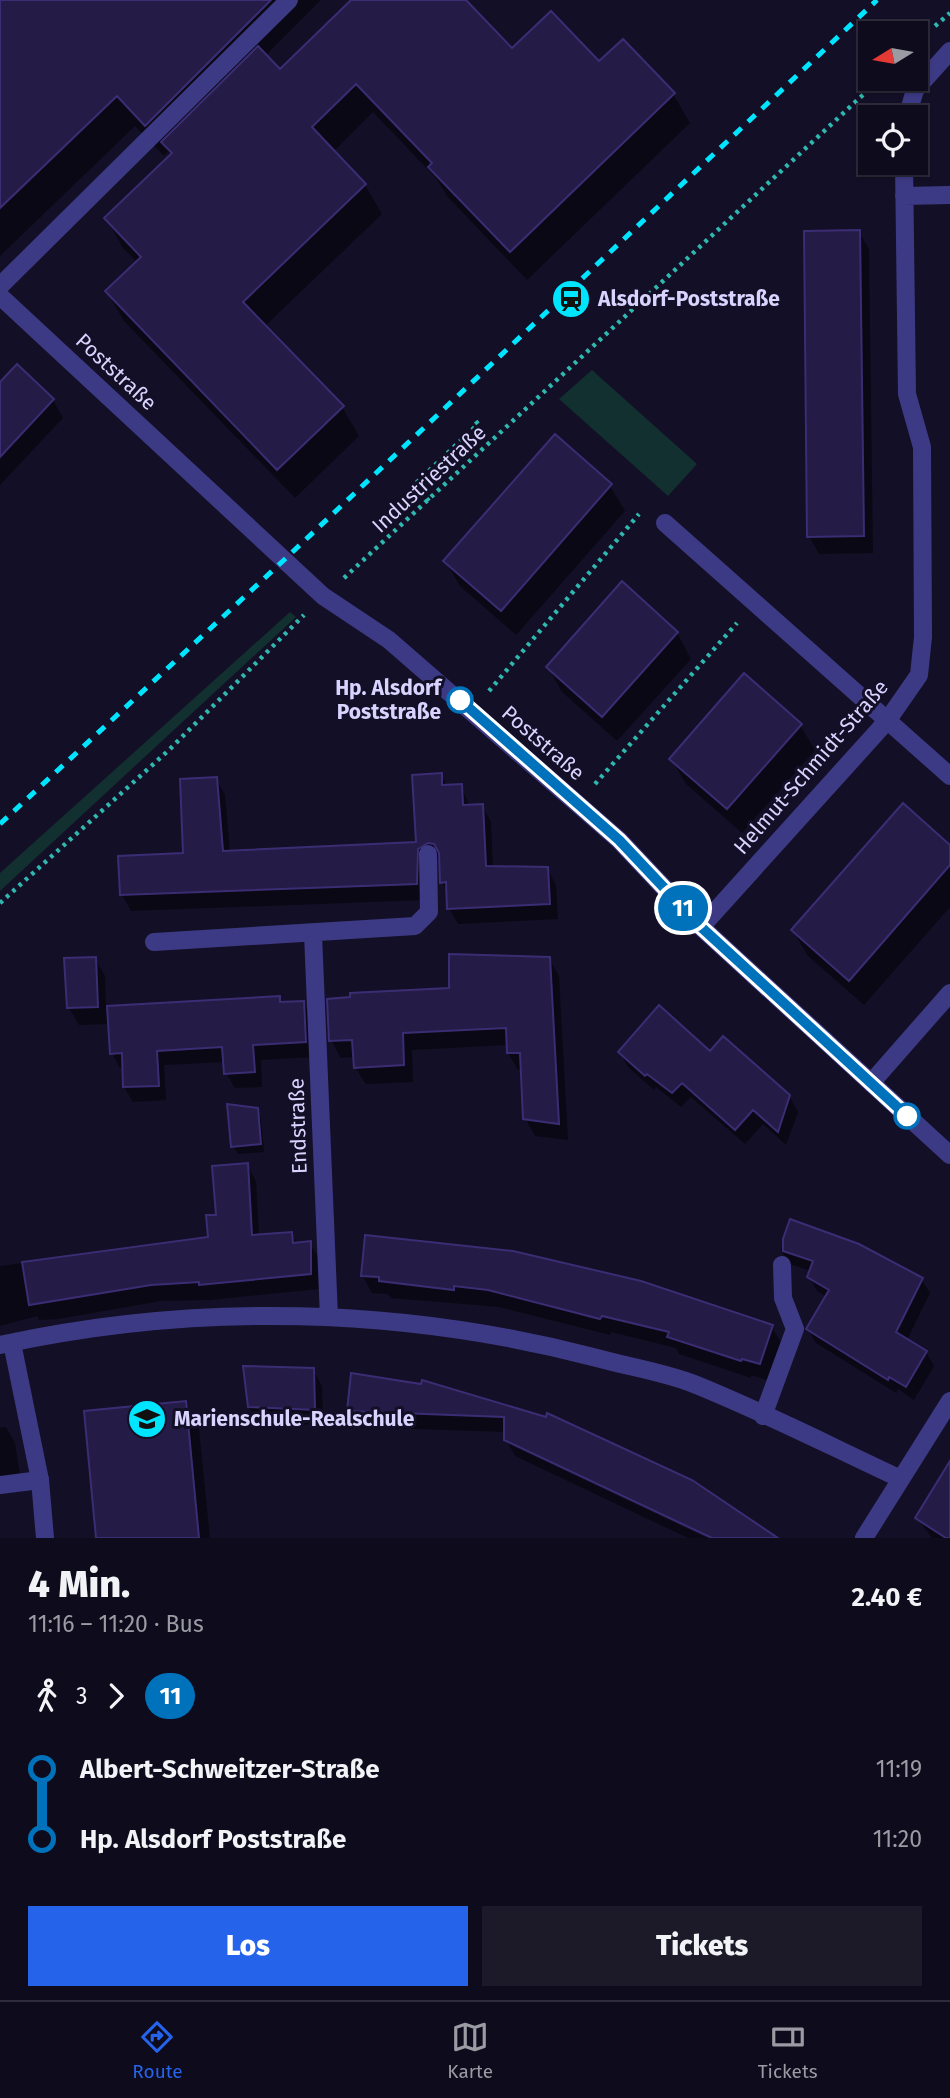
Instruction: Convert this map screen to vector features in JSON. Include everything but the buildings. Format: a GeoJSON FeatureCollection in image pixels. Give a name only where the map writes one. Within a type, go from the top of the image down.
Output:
{"type":"FeatureCollection","features":[{"type":"Feature","properties":{"kind":"street"},"geometry":{"type":"LineString","coordinates":[[1,295],[289,0]]}},
{"type":"Feature","properties":{"kind":"street"},"geometry":{"type":"LineString","coordinates":[[911,105],[915,90],[950,51]]}},
{"type":"Feature","properties":{"kind":"street","name":"Helmut-Schmidt-Straße"},"geometry":{"type":"LineString","coordinates":[[701,927],[887,721],[919,675],[923,637],[922,447],[907,394],[904,175]]}},
{"type":"Feature","properties":{"kind":"street"},"geometry":{"type":"LineString","coordinates":[[904,196],[950,195]]}},
{"type":"Feature","properties":{"kind":"street","name":"Poststraße"},"geometry":{"type":"LineString","coordinates":[[1,295],[323,596],[389,640],[619,840],[701,927],[950,1155]]}},
{"type":"Feature","properties":{"kind":"street"},"geometry":{"type":"LineString","coordinates":[[665,523],[950,776]]}},
{"type":"Feature","properties":{"kind":"street"},"geometry":{"type":"LineString","coordinates":[[154,942],[415,926],[429,912],[428,854]]}},
{"type":"Feature","properties":{"kind":"street","name":"Endstraße"},"geometry":{"type":"LineString","coordinates":[[313,934],[329,1317]]}},
{"type":"Feature","properties":{"kind":"street"},"geometry":{"type":"LineString","coordinates":[[871,1083],[950,993]]}},
{"type":"Feature","properties":{"kind":"street"},"geometry":{"type":"LineString","coordinates":[[763,1416],[795,1329],[783,1298],[782,1265]]}},
{"type":"Feature","properties":{"kind":"street"},"geometry":{"type":"LineString","coordinates":[[45,1538],[40,1480],[6,1344],[93,1327],[225,1316],[329,1317],[418,1322],[537,1343],[692,1383],[901,1479]]}},
{"type":"Feature","properties":{"kind":"street"},"geometry":{"type":"LineString","coordinates":[[863,1538],[950,1401]]}},
{"type":"Feature","properties":{"kind":"street"},"geometry":{"type":"LineString","coordinates":[[0,1485],[40,1480]]}},
{"type":"Feature","properties":{"kind":"path","name":"Industriestraße"},"geometry":{"type":"LineString","coordinates":[[0,903],[169,750],[323,596],[429,501],[867,91]]}},
{"type":"Feature","properties":{"kind":"path"},"geometry":{"type":"LineString","coordinates":[[429,501],[414,485],[478,424],[474,419]]}},
{"type":"Feature","properties":{"kind":"path"},"geometry":{"type":"LineString","coordinates":[[472,711],[646,505],[665,523]]}},
{"type":"Feature","properties":{"kind":"path"},"geometry":{"type":"LineString","coordinates":[[578,803],[755,603]]}},
{"type":"Feature","properties":{"kind":"green space"},"geometry":{"type":"Polygon","coordinates":[[[592,370],[697,464],[668,496],[559,399],[592,370]]]}},
{"type":"Feature","properties":{"kind":"green space"},"geometry":{"type":"Polygon","coordinates":[[[290,612],[296,617],[0,891],[0,873],[290,612]]]}},
{"type":"Feature","properties":{"kind":"railway"},"geometry":{"type":"LineString","coordinates":[[0,824],[877,0]]}},
{"type":"Feature","properties":{"kind":"bus line","name":"11"},"geometry":{"type":"LineString","coordinates":[[460,700],[619,840],[701,927],[907,1116]]}},
{"type":"Feature","properties":{"kind":"place","name":"Alsdorf-Poststraße"},"geometry":{"type":"Point","coordinates":[571,299]}},
{"type":"Feature","properties":{"kind":"place","name":"Hp. Alsdorf Poststraße"},"geometry":{"type":"Point","coordinates":[460,700]}},
{"type":"Feature","properties":{"kind":"place","name":"Marienschule-Realschule"},"geometry":{"type":"Point","coordinates":[147,1419]}}]}
